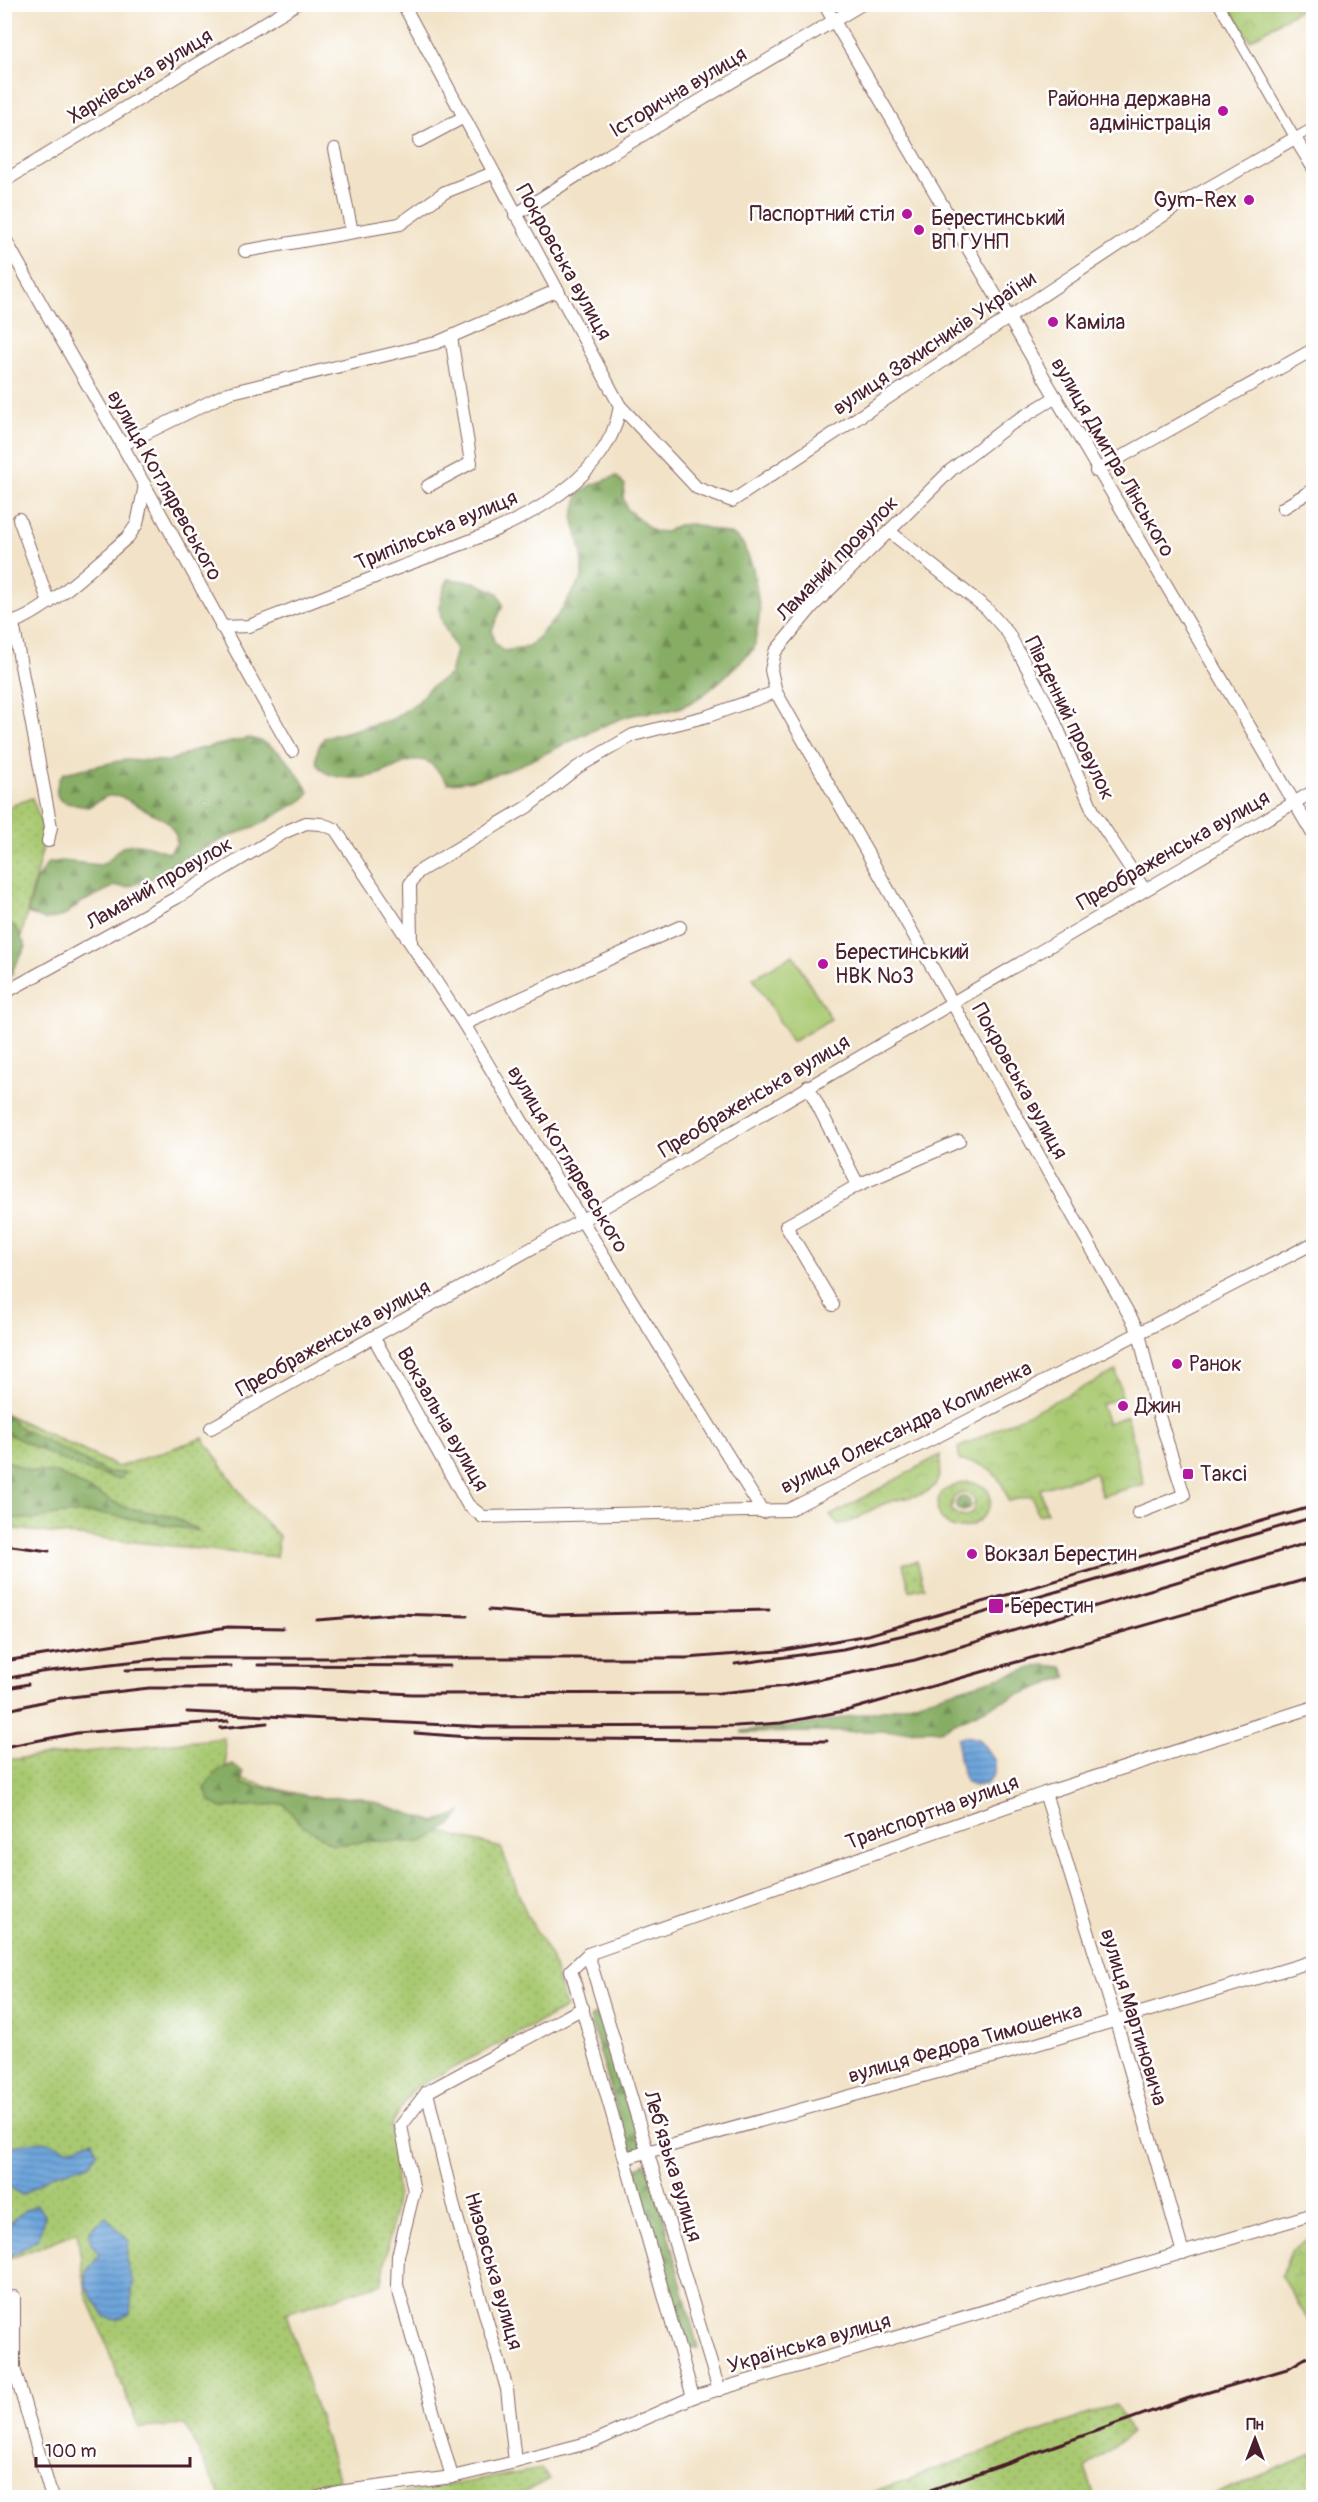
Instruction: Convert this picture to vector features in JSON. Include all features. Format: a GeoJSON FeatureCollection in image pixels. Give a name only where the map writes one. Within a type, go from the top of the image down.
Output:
{"type":"FeatureCollection","features":[{"type":"Feature","properties":{"kind":"street","name":"Харківська вулиця"},"geometry":{"type":"LineString","coordinates":[[4,181],[297,4]]}},
{"type":"Feature","properties":{"kind":"street","name":"Покровська вулиця"},"geometry":{"type":"LineString","coordinates":[[403,4],[620,406],[697,488],[732,501]]}},
{"type":"Feature","properties":{"kind":"street","name":"вулиця Дмитра Лінського"},"geometry":{"type":"LineString","coordinates":[[824,4],[1056,397],[1096,471],[1314,836]]}},
{"type":"Feature","properties":{"kind":"street","name":"Історична вулиця"},"geometry":{"type":"LineString","coordinates":[[515,215],[609,155],[862,4]]}},
{"type":"Feature","properties":{"kind":"street"},"geometry":{"type":"LineString","coordinates":[[1218,4],[1314,169]]}},
{"type":"Feature","properties":{"kind":"street"},"geometry":{"type":"LineString","coordinates":[[419,141],[464,117]]}},
{"type":"Feature","properties":{"kind":"street","name":"вулиця Захисників України"},"geometry":{"type":"LineString","coordinates":[[732,501],[1008,316],[1182,203],[1314,127]]}},
{"type":"Feature","properties":{"kind":"street"},"geometry":{"type":"LineString","coordinates":[[335,149],[352,232]]}},
{"type":"Feature","properties":{"kind":"street"},"geometry":{"type":"LineString","coordinates":[[245,251],[400,224],[445,192],[493,173]]}},
{"type":"Feature","properties":{"kind":"street","name":"вулиця Котляревського"},"geometry":{"type":"LineString","coordinates":[[4,237],[61,343],[145,485],[220,627],[292,751]]}},
{"type":"Feature","properties":{"kind":"street"},"geometry":{"type":"LineString","coordinates":[[122,445],[228,393],[450,337],[558,290]]}},
{"type":"Feature","properties":{"kind":"street"},"geometry":{"type":"LineString","coordinates":[[428,486],[471,463],[450,337]]}},
{"type":"Feature","properties":{"kind":"street"},"geometry":{"type":"LineString","coordinates":[[1096,471],[1314,349]]}},
{"type":"Feature","properties":{"kind":"street","name":"Ламаний провулок"},"geometry":{"type":"LineString","coordinates":[[777,692],[771,670],[775,652],[812,607],[951,470],[1008,426],[1056,397]]}},
{"type":"Feature","properties":{"kind":"street","name":"Трипільська вулиця"},"geometry":{"type":"LineString","coordinates":[[220,627],[249,626],[517,521],[570,487],[590,465],[608,442],[617,425],[620,406]]}},
{"type":"Feature","properties":{"kind":"street"},"geometry":{"type":"LineString","coordinates":[[48,841],[51,827],[9,623],[49,603],[128,537],[136,524],[145,485]]}},
{"type":"Feature","properties":{"kind":"street"},"geometry":{"type":"LineString","coordinates":[[1283,508],[1314,489]]}},
{"type":"Feature","properties":{"kind":"street"},"geometry":{"type":"LineString","coordinates":[[19,519],[49,603]]}},
{"type":"Feature","properties":{"kind":"street","name":"Південний провулок"},"geometry":{"type":"LineString","coordinates":[[890,532],[986,608],[1008,633],[1048,706],[1094,813],[1144,889]]}},
{"type":"Feature","properties":{"kind":"street","name":"Покровська вулиця"},"geometry":{"type":"LineString","coordinates":[[777,692],[1139,1332],[1154,1400],[1184,1495],[1138,1513]]}},
{"type":"Feature","properties":{"kind":"street"},"geometry":{"type":"LineString","coordinates":[[411,942],[410,884],[418,872],[527,807],[578,767],[633,735],[708,716],[777,692]]}},
{"type":"Feature","properties":{"kind":"street","name":"Преображенська вулиця"},"geometry":{"type":"LineString","coordinates":[[210,1428],[582,1220],[952,1001],[1314,791]]}},
{"type":"Feature","properties":{"kind":"street","name":"Ламаний провулок"},"geometry":{"type":"LineString","coordinates":[[4,993],[176,898],[285,832],[306,823],[321,824],[335,829]]}},
{"type":"Feature","properties":{"kind":"street","name":"вулиця Котляревського"},"geometry":{"type":"LineString","coordinates":[[335,829],[464,1024],[763,1512]]}},
{"type":"Feature","properties":{"kind":"street"},"geometry":{"type":"LineString","coordinates":[[464,1024],[680,927]]}},
{"type":"Feature","properties":{"kind":"street"},"geometry":{"type":"LineString","coordinates":[[808,1086],[858,1185]]}},
{"type":"Feature","properties":{"kind":"street"},"geometry":{"type":"LineString","coordinates":[[833,1305],[786,1226],[858,1185],[959,1141]]}},
{"type":"Feature","properties":{"kind":"street","name":"вулиця Олександра Копиленка"},"geometry":{"type":"LineString","coordinates":[[483,1517],[788,1510],[1314,1243]]}},
{"type":"Feature","properties":{"kind":"street","name":"Вокзальна вулиця"},"geometry":{"type":"LineString","coordinates":[[374,1338],[468,1505],[483,1517]]}},
{"type":"Feature","properties":{"kind":"street","name":"Транспортна вулиця"},"geometry":{"type":"LineString","coordinates":[[571,1970],[588,1954],[1045,1793],[1314,1707]]}},
{"type":"Feature","properties":{"kind":"street","name":"вулиця Мартиновича"},"geometry":{"type":"LineString","coordinates":[[1045,1793],[1116,2021],[1183,2253]]}},
{"type":"Feature","properties":{"kind":"street","name":"Леб'язька вулиця"},"geometry":{"type":"LineString","coordinates":[[588,1954],[719,2390]]}},
{"type":"Feature","properties":{"kind":"street","name":"вулиця Федора Тимошенка"},"geometry":{"type":"LineString","coordinates":[[624,2158],[1116,2021],[1314,1961]]}},
{"type":"Feature","properties":{"kind":"street","name":"Леб'язька вулиця"},"geometry":{"type":"LineString","coordinates":[[571,1970],[693,2397]]}},
{"type":"Feature","properties":{"kind":"street"},"geometry":{"type":"LineString","coordinates":[[452,2477],[397,2285],[398,2256],[414,2192],[401,2126],[427,2092],[583,2008]]}},
{"type":"Feature","properties":{"kind":"street","name":"Низовська вулиця"},"geometry":{"type":"LineString","coordinates":[[427,2092],[455,2211],[507,2389],[515,2462]]}},
{"type":"Feature","properties":{"kind":"street","name":"Українська вулиця"},"geometry":{"type":"LineString","coordinates":[[315,2498],[338,2492],[452,2477],[595,2441],[693,2397],[1314,2214]]}},
{"type":"Feature","properties":{"kind":"street"},"geometry":{"type":"LineString","coordinates":[[14,2297],[14,2368],[52,2498]]}},
{"type":"Feature","properties":{"kind":"green space"},"geometry":{"type":"Polygon","coordinates":[[[1304,4],[1305,6],[1250,40],[1228,5],[1304,4]]]}},
{"type":"Feature","properties":{"kind":"green space"},"geometry":{"type":"Polygon","coordinates":[[[616,476],[625,485],[623,497],[627,509],[653,531],[666,532],[678,525],[692,524],[733,535],[743,544],[753,568],[760,611],[754,649],[700,697],[682,707],[626,717],[539,757],[495,774],[448,783],[432,765],[420,760],[361,778],[338,777],[320,768],[317,751],[324,738],[393,719],[419,701],[427,690],[450,674],[456,650],[440,615],[443,591],[448,579],[474,582],[498,593],[503,605],[492,630],[494,642],[503,651],[529,647],[558,615],[582,578],[582,554],[573,517],[579,494],[592,485],[616,476]]]}},
{"type":"Feature","properties":{"kind":"green space"},"geometry":{"type":"Polygon","coordinates":[[[250,738],[270,746],[285,758],[309,792],[306,798],[261,824],[225,838],[173,864],[158,876],[127,887],[115,886],[80,903],[64,916],[45,920],[28,913],[35,881],[48,863],[62,861],[100,865],[108,861],[124,846],[144,845],[169,853],[177,843],[176,835],[167,821],[120,796],[107,796],[88,807],[62,801],[57,791],[58,783],[64,773],[124,760],[169,761],[195,750],[250,738]]]}},
{"type":"Feature","properties":{"kind":"green space"},"geometry":{"type":"Polygon","coordinates":[[[32,798],[46,834],[12,975],[5,981],[5,808],[32,798]]]}},
{"type":"Feature","properties":{"kind":"green space"},"geometry":{"type":"Polygon","coordinates":[[[5,924],[15,926],[26,947],[13,969],[5,977],[5,924]]]}},
{"type":"Feature","properties":{"kind":"green space"},"geometry":{"type":"Polygon","coordinates":[[[793,955],[831,1019],[792,1042],[753,978],[793,955]]]}},
{"type":"Feature","properties":{"kind":"green space"},"geometry":{"type":"Polygon","coordinates":[[[1116,1371],[1122,1396],[1101,1405],[1108,1423],[1127,1416],[1144,1484],[1102,1496],[1095,1473],[1040,1489],[1047,1513],[1038,1515],[1032,1496],[1008,1501],[1002,1484],[992,1472],[977,1464],[960,1461],[958,1448],[1116,1371]]]}},
{"type":"Feature","properties":{"kind":"green space"},"geometry":{"type":"Polygon","coordinates":[[[4,1413],[118,1467],[203,1438],[248,1504],[279,1536],[276,1557],[5,1528],[4,1413]]]}},
{"type":"Feature","properties":{"kind":"green space"},"geometry":{"type":"Polygon","coordinates":[[[5,1413],[17,1426],[106,1472],[126,1473],[119,1479],[104,1475],[32,1446],[5,1432],[5,1413]]]}},
{"type":"Feature","properties":{"kind":"green space"},"geometry":{"type":"Polygon","coordinates":[[[940,1455],[937,1482],[922,1494],[891,1501],[844,1524],[838,1524],[830,1516],[940,1455]]]}},
{"type":"Feature","properties":{"kind":"green space"},"geometry":{"type":"Polygon","coordinates":[[[5,1460],[29,1471],[57,1473],[124,1507],[174,1517],[199,1531],[99,1513],[61,1514],[36,1519],[5,1518],[5,1460]]]}},
{"type":"Feature","properties":{"kind":"green space"},"geometry":{"type":"Polygon","coordinates":[[[967,1482],[983,1487],[990,1496],[989,1506],[982,1517],[972,1525],[960,1528],[948,1525],[938,1512],[938,1499],[949,1487],[967,1482]],[[961,1493],[954,1497],[951,1509],[957,1515],[965,1517],[972,1513],[975,1501],[969,1494],[961,1493]]]}},
{"type":"Feature","properties":{"kind":"green space"},"geometry":{"type":"Polygon","coordinates":[[[960,1497],[966,1497],[970,1504],[966,1511],[960,1511],[956,1507],[956,1501],[960,1497]]]}},
{"type":"Feature","properties":{"kind":"green space"},"geometry":{"type":"Polygon","coordinates":[[[917,1561],[924,1587],[910,1591],[903,1564],[917,1561]]]}},
{"type":"Feature","properties":{"kind":"green space"},"geometry":{"type":"Polygon","coordinates":[[[1042,1665],[1063,1667],[1067,1677],[1002,1701],[940,1730],[742,1733],[742,1731],[808,1724],[899,1707],[1042,1665]]]}},
{"type":"Feature","properties":{"kind":"green space"},"geometry":{"type":"Polygon","coordinates":[[[224,1738],[227,1775],[501,1848],[526,1913],[551,1957],[566,2008],[413,2089],[391,2124],[397,2193],[382,2283],[286,2313],[339,2481],[274,2497],[221,2497],[185,2425],[139,2428],[86,2293],[77,2232],[5,2261],[5,1760],[224,1738]]]}},
{"type":"Feature","properties":{"kind":"green space"},"geometry":{"type":"Polygon","coordinates":[[[233,1764],[243,1772],[242,1784],[320,1798],[359,1797],[435,1822],[461,1813],[454,1823],[423,1842],[372,1841],[333,1845],[300,1823],[284,1804],[221,1808],[210,1801],[205,1789],[210,1779],[219,1770],[233,1764]]]}},
{"type":"Feature","properties":{"kind":"green space"},"geometry":{"type":"Polygon","coordinates":[[[596,2014],[603,2014],[642,2149],[629,2152],[590,2018],[596,2014]]]}},
{"type":"Feature","properties":{"kind":"green space"},"geometry":{"type":"Polygon","coordinates":[[[645,2163],[655,2184],[698,2348],[684,2347],[634,2170],[645,2163]]]}},
{"type":"Feature","properties":{"kind":"green space"},"geometry":{"type":"Polygon","coordinates":[[[1313,2235],[1313,2328],[1281,2276],[1291,2251],[1313,2235]]]}},
{"type":"Feature","properties":{"kind":"green space"},"geometry":{"type":"Polygon","coordinates":[[[1116,2404],[1131,2433],[1085,2468],[1095,2497],[859,2497],[1116,2404]]]}},
{"type":"Feature","properties":{"kind":"green space"},"geometry":{"type":"Polygon","coordinates":[[[1313,2454],[1313,2497],[1208,2497],[1313,2454]]]}},
{"type":"Feature","properties":{"kind":"green space"},"geometry":{"type":"Polygon","coordinates":[[[541,2469],[550,2479],[514,2497],[382,2497],[541,2469]]]}},
{"type":"Feature","properties":{"kind":"water"},"geometry":{"type":"Polygon","coordinates":[[[965,1736],[979,1739],[995,1761],[994,1774],[986,1784],[974,1786],[966,1782],[959,1760],[958,1744],[958,1738],[965,1736]]]}},
{"type":"Feature","properties":{"kind":"water"},"geometry":{"type":"Polygon","coordinates":[[[93,2140],[97,2153],[90,2164],[52,2175],[22,2195],[5,2185],[5,2147],[44,2141],[68,2149],[93,2140]]]}},
{"type":"Feature","properties":{"kind":"water"},"geometry":{"type":"Polygon","coordinates":[[[37,2205],[45,2215],[38,2239],[5,2260],[5,2227],[25,2210],[37,2205]]]}},
{"type":"Feature","properties":{"kind":"water"},"geometry":{"type":"Polygon","coordinates":[[[106,2217],[129,2241],[126,2261],[133,2282],[130,2314],[117,2320],[105,2317],[85,2285],[87,2271],[99,2254],[91,2243],[90,2230],[106,2217]]]}},
{"type":"Feature","properties":{"kind":"railway"},"geometry":{"type":"LineString","coordinates":[[4,1679],[41,1672],[164,1658],[687,1658],[779,1651],[868,1635],[1314,1506]]}},
{"type":"Feature","properties":{"kind":"railway"},"geometry":{"type":"LineString","coordinates":[[735,1664],[843,1649],[917,1632],[1314,1517]]}},
{"type":"Feature","properties":{"kind":"railway"},"geometry":{"type":"LineString","coordinates":[[4,1711],[54,1699],[149,1688],[294,1688],[412,1694],[719,1693],[787,1686],[915,1660],[1314,1541]]}},
{"type":"Feature","properties":{"kind":"railway"},"geometry":{"type":"LineString","coordinates":[[4,1545],[49,1551]]}},
{"type":"Feature","properties":{"kind":"railway"},"geometry":{"type":"LineString","coordinates":[[187,1712],[486,1727],[736,1726],[781,1723],[849,1710],[1314,1577]]}},
{"type":"Feature","properties":{"kind":"railway"},"geometry":{"type":"LineString","coordinates":[[489,1610],[550,1615],[769,1610]]}},
{"type":"Feature","properties":{"kind":"railway"},"geometry":{"type":"LineString","coordinates":[[317,1620],[393,1614],[467,1616]]}},
{"type":"Feature","properties":{"kind":"railway"},"geometry":{"type":"LineString","coordinates":[[4,1661],[228,1627],[283,1628]]}},
{"type":"Feature","properties":{"kind":"railway"},"geometry":{"type":"LineString","coordinates":[[258,1665],[450,1666]]}},
{"type":"Feature","properties":{"kind":"railway"},"geometry":{"type":"LineString","coordinates":[[126,1670],[231,1666]]}},
{"type":"Feature","properties":{"kind":"railway"},"geometry":{"type":"LineString","coordinates":[[4,1689],[28,1684]]}},
{"type":"Feature","properties":{"kind":"railway"},"geometry":{"type":"LineString","coordinates":[[4,1747],[77,1733],[228,1721]]}},
{"type":"Feature","properties":{"kind":"railway"},"geometry":{"type":"LineString","coordinates":[[220,1728],[267,1723]]}},
{"type":"Feature","properties":{"kind":"railway"},"geometry":{"type":"LineString","coordinates":[[415,1733],[481,1738],[827,1741]]}},
{"type":"Feature","properties":{"kind":"railway"},"geometry":{"type":"LineString","coordinates":[[908,2498],[1189,2398],[1287,2369],[1314,2353]]}},
{"type":"Feature","properties":{"kind":"place","name":"Районна державна адміністрація"},"geometry":{"type":"Point","coordinates":[1223,111]}},
{"type":"Feature","properties":{"kind":"place","name":"Gym-Rex"},"geometry":{"type":"Point","coordinates":[1249,200]}},
{"type":"Feature","properties":{"kind":"place","name":"Паспортний стіл"},"geometry":{"type":"Point","coordinates":[907,214]}},
{"type":"Feature","properties":{"kind":"place","name":"Берестинський ВП ГУНП"},"geometry":{"type":"Point","coordinates":[919,230]}},
{"type":"Feature","properties":{"kind":"place","name":"Каміла"},"geometry":{"type":"Point","coordinates":[1053,322]}},
{"type":"Feature","properties":{"kind":"place","name":"Берестинський НВК №3"},"geometry":{"type":"Point","coordinates":[823,964]}},
{"type":"Feature","properties":{"kind":"place","name":"Ранок"},"geometry":{"type":"Point","coordinates":[1177,1364]}},
{"type":"Feature","properties":{"kind":"place","name":"Джин"},"geometry":{"type":"Point","coordinates":[1123,1406]}},
{"type":"Feature","properties":{"kind":"place","name":"Таксі"},"geometry":{"type":"Point","coordinates":[1188,1474]}},
{"type":"Feature","properties":{"kind":"place","name":"Вокзал Берестин"},"geometry":{"type":"Point","coordinates":[972,1554]}},
{"type":"Feature","properties":{"kind":"place","name":"Берестин"},"geometry":{"type":"Point","coordinates":[996,1606]}}]}
